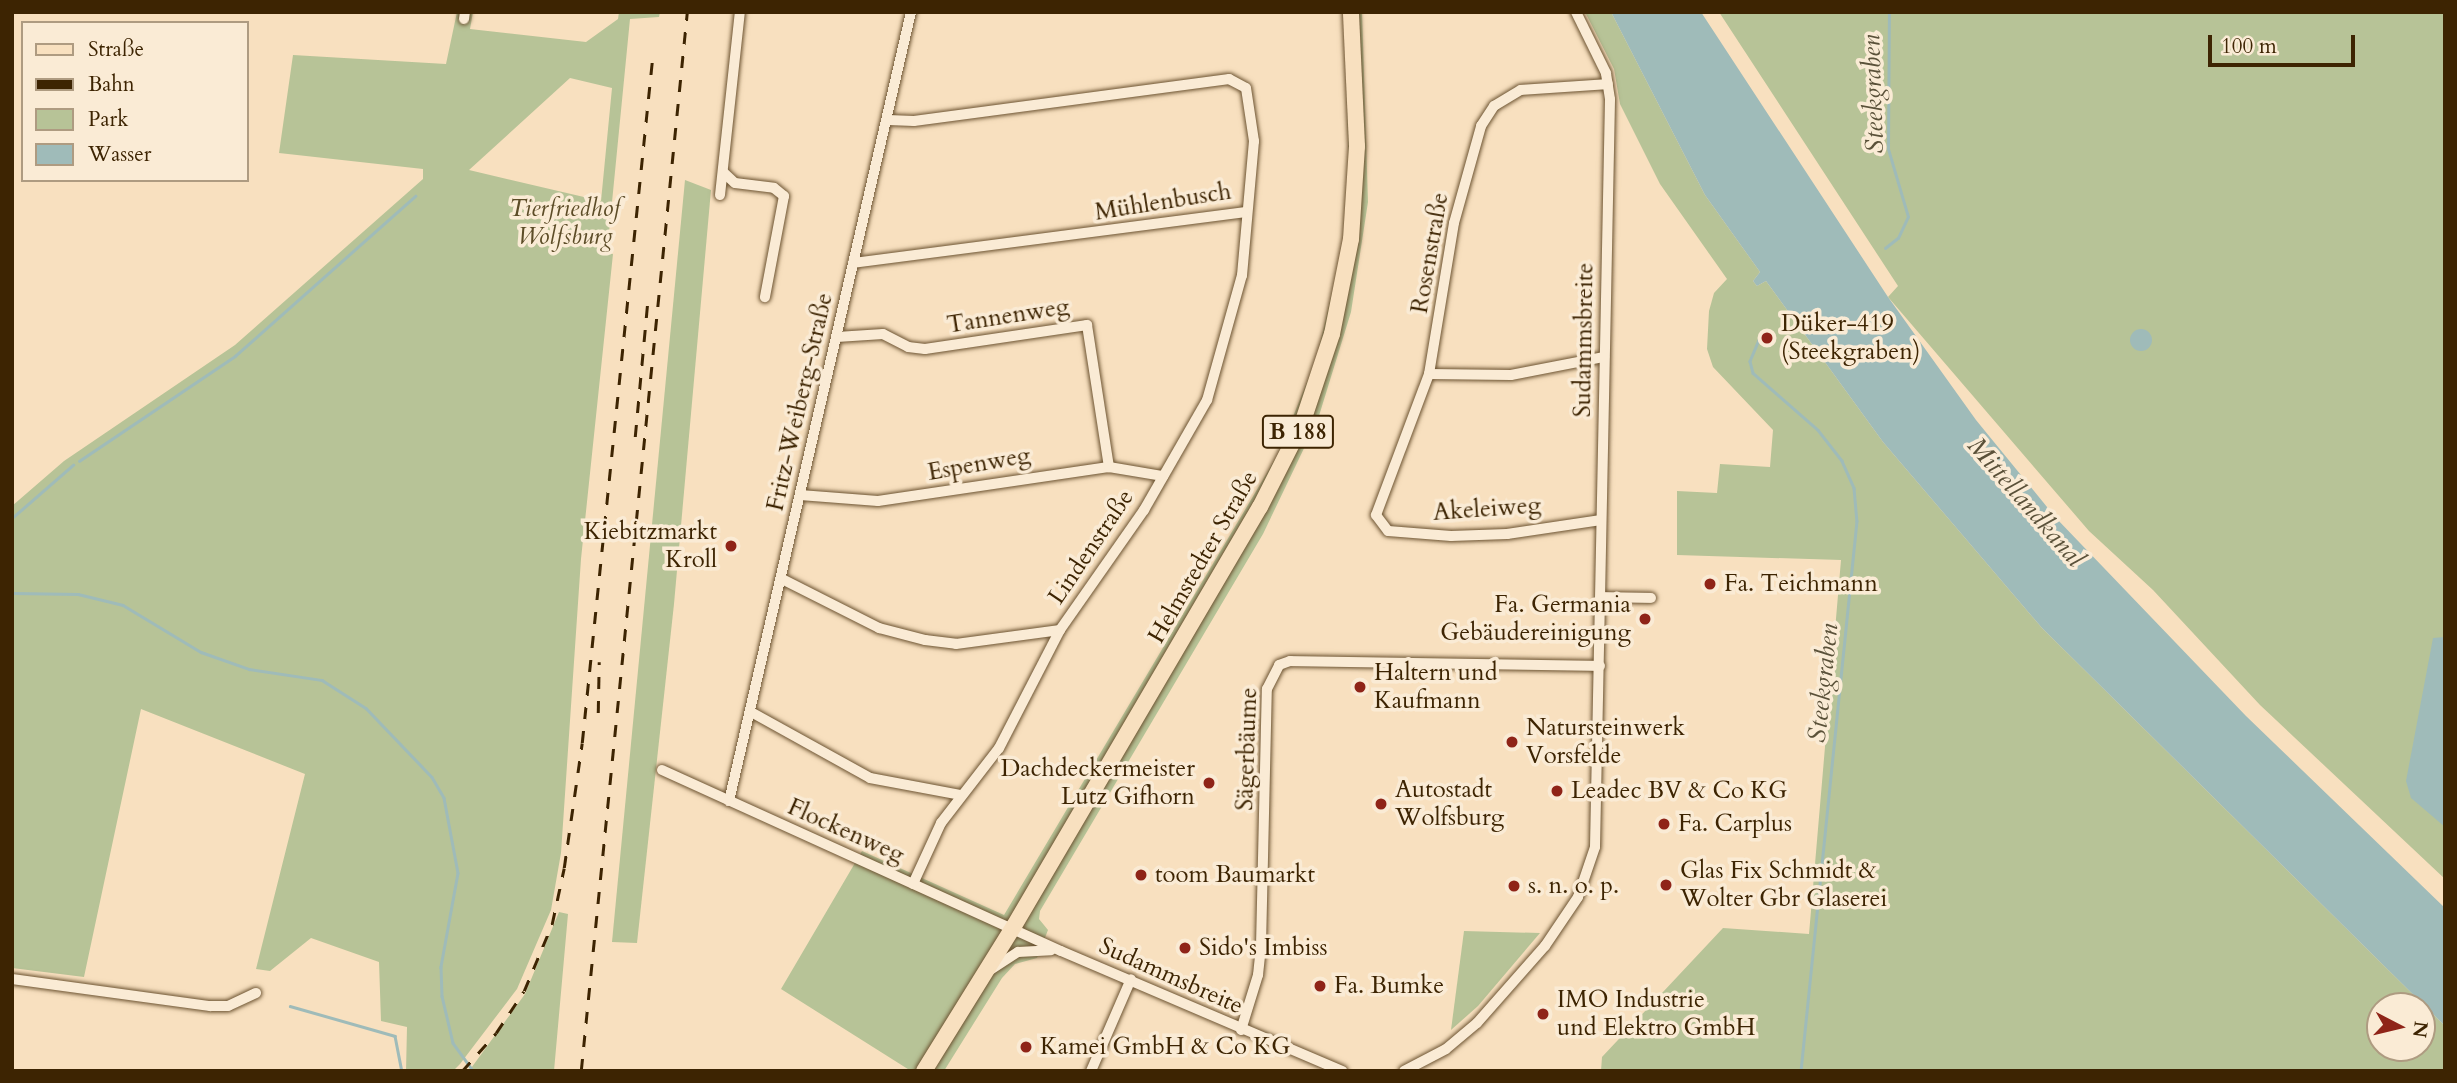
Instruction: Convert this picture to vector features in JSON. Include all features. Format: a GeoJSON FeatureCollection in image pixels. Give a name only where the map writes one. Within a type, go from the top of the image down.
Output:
{"type":"FeatureCollection","features":[{"type":"Feature","properties":{"kind":"main road","name":"Helmstedter Straße"},"geometry":{"type":"LineString","coordinates":[[924,1071],[1014,926],[1270,490],[1313,395],[1340,303],[1354,207],[1357,123],[1351,12]]}},
{"type":"Feature","properties":{"kind":"street"},"geometry":{"type":"LineString","coordinates":[[720,195],[740,12]]}},
{"type":"Feature","properties":{"kind":"street","name":"Fritz-Weiberg-Straße"},"geometry":{"type":"LineString","coordinates":[[729,801],[911,12]]}},
{"type":"Feature","properties":{"kind":"street","name":"Sudammsbreite"},"geometry":{"type":"LineString","coordinates":[[1408,1070],[1446,1049],[1476,1023],[1545,946],[1578,897],[1595,847],[1608,84],[1598,52],[1576,12]]}},
{"type":"Feature","properties":{"kind":"street","name":"Mühlenbusch"},"geometry":{"type":"LineString","coordinates":[[853,264],[1245,212],[1254,141],[1251,105],[1246,88],[1229,79],[914,121],[888,120]]}},
{"type":"Feature","properties":{"kind":"street","name":"Rosenstraße"},"geometry":{"type":"LineString","coordinates":[[1378,523],[1382,491],[1429,374],[1454,223],[1487,115],[1509,95],[1536,86],[1608,84]]}},
{"type":"Feature","properties":{"kind":"street"},"geometry":{"type":"LineString","coordinates":[[723,172],[735,183],[774,188],[784,196],[765,297]]}},
{"type":"Feature","properties":{"kind":"street","name":"Lindenstraße"},"geometry":{"type":"LineString","coordinates":[[913,884],[941,823],[999,748],[1060,629],[1163,476],[1207,401],[1222,359],[1242,275],[1245,212]]}},
{"type":"Feature","properties":{"kind":"street","name":"Tannenweg"},"geometry":{"type":"LineString","coordinates":[[837,337],[883,334],[908,347],[925,349],[1087,325],[1109,467]]}},
{"type":"Feature","properties":{"kind":"street"},"geometry":{"type":"LineString","coordinates":[[1429,374],[1511,375],[1604,357]]}},
{"type":"Feature","properties":{"kind":"street","name":"Espenweg"},"geometry":{"type":"LineString","coordinates":[[800,495],[878,501],[1109,467],[1163,476]]}},
{"type":"Feature","properties":{"kind":"street","name":"Akeleiweg"},"geometry":{"type":"LineString","coordinates":[[1378,523],[1394,532],[1451,536],[1507,534],[1601,520]]}},
{"type":"Feature","properties":{"kind":"street"},"geometry":{"type":"LineString","coordinates":[[782,579],[879,628],[925,640],[956,644],[1060,629]]}},
{"type":"Feature","properties":{"kind":"street"},"geometry":{"type":"LineString","coordinates":[[1601,597],[1651,598]]}},
{"type":"Feature","properties":{"kind":"street","name":"Sägerbäume"},"geometry":{"type":"LineString","coordinates":[[1241,1030],[1258,975],[1267,689],[1279,665],[1303,661],[1600,666]]}},
{"type":"Feature","properties":{"kind":"street"},"geometry":{"type":"LineString","coordinates":[[751,712],[870,778],[961,795]]}},
{"type":"Feature","properties":{"kind":"street","name":"Flockenweg"},"geometry":{"type":"LineString","coordinates":[[662,770],[913,884],[1014,926]]}},
{"type":"Feature","properties":{"kind":"street","name":"Sudammsbreite"},"geometry":{"type":"LineString","coordinates":[[1014,926],[1061,951],[1131,979],[1306,1059],[1342,1071]]}},
{"type":"Feature","properties":{"kind":"street","name":"Sudammsbreite"},"geometry":{"type":"LineString","coordinates":[[985,973],[1018,951],[1061,951]]}},
{"type":"Feature","properties":{"kind":"street"},"geometry":{"type":"LineString","coordinates":[[12,979],[210,1006],[228,1006],[256,993]]}},
{"type":"Feature","properties":{"kind":"street"},"geometry":{"type":"LineString","coordinates":[[1091,1071],[1131,979]]}},
{"type":"Feature","properties":{"kind":"street"},"geometry":{"type":"LineString","coordinates":[[1300,1071],[1306,1059]]}},
{"type":"Feature","properties":{"kind":"green space","name":"Tierfriedhof Wolfsburg"},"geometry":{"type":"Polygon","coordinates":[[[457,12],[473,12],[470,29],[586,42],[618,19],[619,12],[660,12],[659,17],[630,19],[607,253],[613,254],[581,559],[561,853],[551,910],[517,989],[460,1064],[453,1071],[406,1071],[407,1027],[381,1021],[379,962],[311,938],[270,971],[256,969],[305,774],[141,709],[84,977],[12,968],[12,506],[64,461],[235,345],[423,179],[423,169],[279,153],[293,55],[446,64],[457,12]],[[570,78],[469,170],[601,201],[612,88],[570,78]]]}},
{"type":"Feature","properties":{"kind":"green space"},"geometry":{"type":"Polygon","coordinates":[[[1344,12],[1362,12],[1368,202],[1351,312],[1318,419],[1263,534],[1040,911],[1039,919],[1048,930],[1037,958],[1015,964],[1002,978],[944,1071],[911,1071],[781,989],[862,851],[1004,915],[1277,456],[1316,360],[1342,251],[1349,169],[1344,12]]]}},
{"type":"Feature","properties":{"kind":"green space"},"geometry":{"type":"Polygon","coordinates":[[[1585,12],[1611,12],[1705,195],[1760,272],[1753,281],[1757,286],[1766,281],[1883,442],[2042,628],[2411,992],[2366,992],[2366,1062],[2436,1062],[2436,1017],[2445,1026],[2445,1071],[1601,1071],[1602,1057],[1723,928],[1809,934],[1841,560],[1677,555],[1677,491],[1717,493],[1720,464],[1770,467],[1773,430],[1713,367],[1707,349],[1709,311],[1714,293],[1727,279],[1660,184],[1620,104],[1614,69],[1585,12]]]}},
{"type":"Feature","properties":{"kind":"green space"},"geometry":{"type":"Polygon","coordinates":[[[1719,12],[2445,12],[2445,879],[2260,705],[2153,590],[2089,531],[1888,297],[1898,286],[1719,12]]]}},
{"type":"Feature","properties":{"kind":"green space"},"geometry":{"type":"Polygon","coordinates":[[[685,180],[711,190],[674,604],[637,943],[612,942],[685,180]]]}},
{"type":"Feature","properties":{"kind":"green space"},"geometry":{"type":"Polygon","coordinates":[[[559,912],[568,914],[554,1071],[469,1071],[525,994],[559,912]]]}},
{"type":"Feature","properties":{"kind":"green space"},"geometry":{"type":"Polygon","coordinates":[[[1464,931],[1540,933],[1478,1006],[1451,1030],[1464,931]]]}},
{"type":"Feature","properties":{"kind":"water","name":"Mittellandkanal"},"geometry":{"type":"Polygon","coordinates":[[[1611,12],[1701,12],[1888,297],[1976,420],[2056,518],[2246,716],[2445,908],[2445,1026],[2436,1017],[2436,992],[2411,992],[2042,628],[1883,442],[1766,281],[1757,286],[1753,281],[1760,272],[1705,195],[1611,12]]]}},
{"type":"Feature","properties":{"kind":"water"},"geometry":{"type":"Polygon","coordinates":[[[2141,329],[2149,332],[2152,340],[2149,348],[2141,351],[2133,348],[2130,340],[2133,332],[2141,329]]]}},
{"type":"Feature","properties":{"kind":"water"},"geometry":{"type":"Polygon","coordinates":[[[2445,637],[2445,827],[2411,798],[2406,781],[2433,638],[2445,637]]]}},
{"type":"Feature","properties":{"kind":"waterway","name":"Steekgraben"},"geometry":{"type":"LineString","coordinates":[[1885,248],[1898,238],[1908,217],[1888,149],[1889,12]]}},
{"type":"Feature","properties":{"kind":"waterway"},"geometry":{"type":"LineString","coordinates":[[79,461],[235,356],[415,196]]}},
{"type":"Feature","properties":{"kind":"waterway","name":"Steekgraben"},"geometry":{"type":"LineString","coordinates":[[1759,340],[1750,361],[1753,373],[1818,430],[1842,461],[1854,488],[1857,521],[1801,1071]]}},
{"type":"Feature","properties":{"kind":"waterway"},"geometry":{"type":"LineString","coordinates":[[12,518],[73,465]]}},
{"type":"Feature","properties":{"kind":"waterway"},"geometry":{"type":"LineString","coordinates":[[12,593],[78,594],[123,605],[201,652],[249,669],[322,680],[366,708],[432,777],[444,798],[458,873],[441,967],[442,996],[453,1043],[473,1071]]}},
{"type":"Feature","properties":{"kind":"waterway"},"geometry":{"type":"LineString","coordinates":[[290,1006],[395,1036],[402,1071]]}},
{"type":"Feature","properties":{"kind":"railway"},"geometry":{"type":"LineString","coordinates":[[581,1071],[687,12]]}},
{"type":"Feature","properties":{"kind":"railway"},"geometry":{"type":"LineString","coordinates":[[462,1071],[496,1033],[524,991],[552,924],[564,868],[582,743],[653,52]]}},
{"type":"Feature","properties":{"kind":"railway"},"geometry":{"type":"LineString","coordinates":[[635,437],[648,298]]}},
{"type":"Feature","properties":{"kind":"railway"},"geometry":{"type":"LineString","coordinates":[[598,713],[599,662]]}},
{"type":"Feature","properties":{"kind":"place","name":"Düker-419 (Steekgraben)"},"geometry":{"type":"Point","coordinates":[1767,338]}},
{"type":"Feature","properties":{"kind":"place","name":"Kiebitzmarkt Kroll"},"geometry":{"type":"Point","coordinates":[731,546]}},
{"type":"Feature","properties":{"kind":"place","name":"Fa. Teichmann"},"geometry":{"type":"Point","coordinates":[1710,584]}},
{"type":"Feature","properties":{"kind":"place","name":"Fa. Germania Gebäudereinigung"},"geometry":{"type":"Point","coordinates":[1645,619]}},
{"type":"Feature","properties":{"kind":"place","name":"Haltern und Kaufmann"},"geometry":{"type":"Point","coordinates":[1360,687]}},
{"type":"Feature","properties":{"kind":"place","name":"Natursteinwerk Vorsfelde"},"geometry":{"type":"Point","coordinates":[1512,742]}},
{"type":"Feature","properties":{"kind":"place","name":"Dachdeckermeister Lutz Gifhorn"},"geometry":{"type":"Point","coordinates":[1209,783]}},
{"type":"Feature","properties":{"kind":"place","name":"Leadec BV & Co KG"},"geometry":{"type":"Point","coordinates":[1557,791]}},
{"type":"Feature","properties":{"kind":"place","name":"Autostadt Wolfsburg"},"geometry":{"type":"Point","coordinates":[1381,804]}},
{"type":"Feature","properties":{"kind":"place","name":"Fa. Carplus"},"geometry":{"type":"Point","coordinates":[1664,824]}},
{"type":"Feature","properties":{"kind":"place","name":"toom Baumarkt"},"geometry":{"type":"Point","coordinates":[1141,875]}},
{"type":"Feature","properties":{"kind":"place","name":"Glas Fix Schmidt & Wolter Gbr Glaserei"},"geometry":{"type":"Point","coordinates":[1666,885]}},
{"type":"Feature","properties":{"kind":"place","name":"s. n. o. p."},"geometry":{"type":"Point","coordinates":[1514,886]}},
{"type":"Feature","properties":{"kind":"place","name":"Sido's Imbiss"},"geometry":{"type":"Point","coordinates":[1185,948]}},
{"type":"Feature","properties":{"kind":"place","name":"Fa. Bumke"},"geometry":{"type":"Point","coordinates":[1320,986]}},
{"type":"Feature","properties":{"kind":"place","name":"IMO Industrie und Elektro GmbH"},"geometry":{"type":"Point","coordinates":[1543,1014]}},
{"type":"Feature","properties":{"kind":"place","name":"Kamei GmbH & Co KG"},"geometry":{"type":"Point","coordinates":[1026,1047]}}]}
